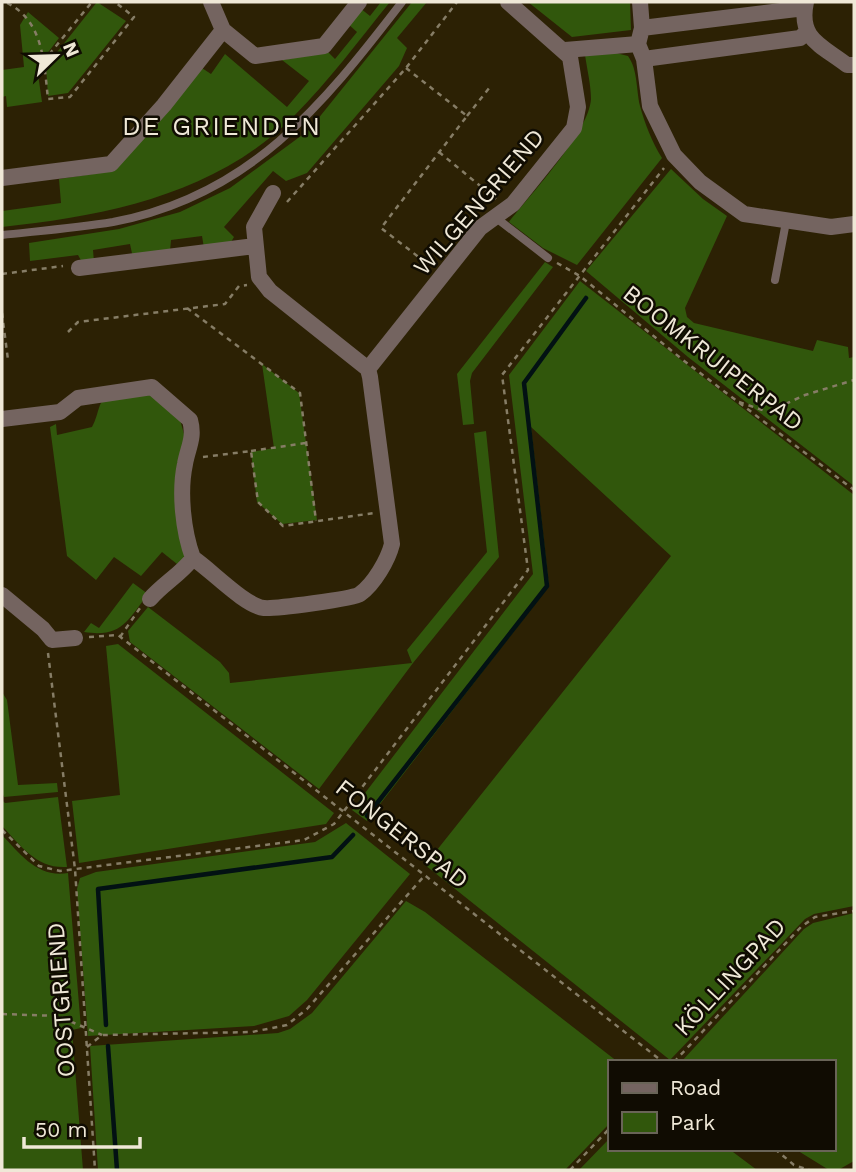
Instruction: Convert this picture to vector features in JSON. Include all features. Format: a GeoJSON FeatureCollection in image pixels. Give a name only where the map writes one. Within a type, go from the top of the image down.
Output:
{"type":"FeatureCollection","features":[{"type":"Feature","properties":{"kind":"street"},"geometry":{"type":"LineString","coordinates":[[211,2],[223,30],[255,56],[324,46],[359,2]]}},
{"type":"Feature","properties":{"kind":"street"},"geometry":{"type":"LineString","coordinates":[[508,2],[565,50],[641,51],[800,38],[806,33]]}},
{"type":"Feature","properties":{"kind":"street"},"geometry":{"type":"LineString","coordinates":[[640,2],[641,51],[650,106],[674,155],[700,182],[744,214],[831,227],[854,224]]}},
{"type":"Feature","properties":{"kind":"street"},"geometry":{"type":"LineString","coordinates":[[642,27],[805,5],[806,33],[847,65],[854,65]]}},
{"type":"Feature","properties":{"kind":"street"},"geometry":{"type":"LineString","coordinates":[[2,178],[111,164],[156,116],[223,30]]}},
{"type":"Feature","properties":{"kind":"street","name":"WILGENGRIEND"},"geometry":{"type":"LineString","coordinates":[[368,369],[480,228],[502,212],[574,128],[578,118],[573,63],[565,50]]}},
{"type":"Feature","properties":{"kind":"street"},"geometry":{"type":"LineString","coordinates":[[2,419],[60,412],[78,398],[152,387],[190,420],[193,439],[186,459],[182,493],[193,558],[249,601],[263,608],[356,596],[367,587],[390,554],[368,369],[259,277],[254,227],[273,193]]}},
{"type":"Feature","properties":{"kind":"street"},"geometry":{"type":"LineString","coordinates":[[79,268],[255,246]]}},
{"type":"Feature","properties":{"kind":"street"},"geometry":{"type":"LineString","coordinates":[[150,599],[167,580],[183,571],[193,558]]}},
{"type":"Feature","properties":{"kind":"street"},"geometry":{"type":"LineString","coordinates":[[2,595],[52,640],[75,638]]}},
{"type":"Feature","properties":{"kind":"lane"},"geometry":{"type":"LineString","coordinates":[[2,235],[114,221],[162,208],[231,178],[288,136],[353,66],[402,2]]}},
{"type":"Feature","properties":{"kind":"lane"},"geometry":{"type":"LineString","coordinates":[[502,212],[548,258]]}},
{"type":"Feature","properties":{"kind":"lane"},"geometry":{"type":"LineString","coordinates":[[775,280],[786,222]]}},
{"type":"Feature","properties":{"kind":"path"},"geometry":{"type":"LineString","coordinates":[[43,62],[92,2]]}},
{"type":"Feature","properties":{"kind":"path"},"geometry":{"type":"LineString","coordinates":[[2,4],[7,3],[18,9],[41,41],[48,99],[70,97],[134,17],[115,2]]}},
{"type":"Feature","properties":{"kind":"path"},"geometry":{"type":"LineString","coordinates":[[280,209],[406,68],[457,2]]}},
{"type":"Feature","properties":{"kind":"path"},"geometry":{"type":"LineString","coordinates":[[406,68],[467,116]]}},
{"type":"Feature","properties":{"kind":"path"},"geometry":{"type":"LineString","coordinates":[[442,276],[381,228],[490,88]]}},
{"type":"Feature","properties":{"kind":"path"},"geometry":{"type":"LineString","coordinates":[[439,152],[502,212]]}},
{"type":"Feature","properties":{"kind":"path"},"geometry":{"type":"LineString","coordinates":[[2,830],[39,866],[51,871],[304,840],[321,834],[345,812],[528,570],[502,375],[674,155]]}},
{"type":"Feature","properties":{"kind":"path","name":"BOOMKRUIPERPAD"},"geometry":{"type":"LineString","coordinates":[[548,258],[580,276],[854,490]]}},
{"type":"Feature","properties":{"kind":"path"},"geometry":{"type":"LineString","coordinates":[[2,274],[73,265],[79,268]]}},
{"type":"Feature","properties":{"kind":"path"},"geometry":{"type":"LineString","coordinates":[[68,332],[78,322],[225,304],[239,286],[264,283]]}},
{"type":"Feature","properties":{"kind":"path"},"geometry":{"type":"LineString","coordinates":[[187,308],[300,393],[316,521]]}},
{"type":"Feature","properties":{"kind":"path"},"geometry":{"type":"LineString","coordinates":[[2,313],[8,360]]}},
{"type":"Feature","properties":{"kind":"path"},"geometry":{"type":"LineString","coordinates":[[737,401],[768,412],[805,395],[854,380]]}},
{"type":"Feature","properties":{"kind":"path"},"geometry":{"type":"LineString","coordinates":[[186,459],[306,443]]}},
{"type":"Feature","properties":{"kind":"path"},"geometry":{"type":"LineString","coordinates":[[250,452],[258,502],[283,526],[387,511]]}},
{"type":"Feature","properties":{"kind":"path"},"geometry":{"type":"LineString","coordinates":[[75,638],[119,636],[150,599]]}},
{"type":"Feature","properties":{"kind":"path","name":"OOSTGRIEND"},"geometry":{"type":"LineString","coordinates":[[48,636],[75,869],[95,1170]]}},
{"type":"Feature","properties":{"kind":"path","name":"FONGERSPAD"},"geometry":{"type":"LineString","coordinates":[[119,636],[660,1060]]}},
{"type":"Feature","properties":{"kind":"path"},"geometry":{"type":"LineString","coordinates":[[2,1014],[58,1016],[86,1031],[102,1035],[252,1032],[287,1025],[307,1009],[425,875]]}},
{"type":"Feature","properties":{"kind":"path","name":"KÖLLINGPAD"},"geometry":{"type":"LineString","coordinates":[[676,1060],[801,927],[816,917],[854,911]]}},
{"type":"Feature","properties":{"kind":"path"},"geometry":{"type":"LineString","coordinates":[[87,1047],[102,1035]]}},
{"type":"Feature","properties":{"kind":"path"},"geometry":{"type":"LineString","coordinates":[[570,1170],[608,1130]]}},
{"type":"Feature","properties":{"kind":"path"},"geometry":{"type":"LineString","coordinates":[[778,1151],[794,1164],[809,1170]]}},
{"type":"Feature","properties":{"kind":"green space"},"geometry":{"type":"Polygon","coordinates":[[[97,2],[126,21],[68,93],[48,96],[46,66],[97,2]]]}},
{"type":"Feature","properties":{"kind":"green space"},"geometry":{"type":"Polygon","coordinates":[[[381,2],[390,2],[307,103],[264,143],[231,165],[158,197],[120,208],[2,227],[2,211],[61,203],[59,179],[112,171],[202,68],[211,74],[225,54],[287,107],[309,81],[282,60],[328,52],[335,59],[357,32],[348,24],[360,8],[370,16],[381,2]]]}},
{"type":"Feature","properties":{"kind":"green space"},"geometry":{"type":"Polygon","coordinates":[[[412,2],[427,2],[397,38],[407,48],[399,66],[307,173],[286,181],[273,171],[224,227],[234,237],[231,242],[204,248],[202,236],[171,240],[170,251],[133,258],[130,244],[93,250],[94,262],[83,264],[78,255],[30,261],[29,243],[119,229],[180,212],[230,188],[309,130],[412,2]]]}},
{"type":"Feature","properties":{"kind":"green space"},"geometry":{"type":"Polygon","coordinates":[[[528,2],[630,2],[631,30],[572,37],[528,2]]]}},
{"type":"Feature","properties":{"kind":"green space"},"geometry":{"type":"Polygon","coordinates":[[[28,12],[59,38],[37,67],[42,102],[7,107],[6,96],[2,97],[2,70],[24,67],[20,25],[28,12]]]}},
{"type":"Feature","properties":{"kind":"green space"},"geometry":{"type":"Polygon","coordinates":[[[616,53],[628,56],[631,61],[642,113],[662,158],[577,265],[543,248],[509,222],[570,145],[588,113],[591,94],[585,55],[616,53]]]}},
{"type":"Feature","properties":{"kind":"green space"},"geometry":{"type":"Polygon","coordinates":[[[671,169],[703,199],[727,216],[685,308],[687,317],[694,323],[813,351],[817,340],[848,347],[849,358],[854,357],[854,486],[688,357],[586,271],[671,169]]]}},
{"type":"Feature","properties":{"kind":"green space"},"geometry":{"type":"Polygon","coordinates":[[[545,262],[553,267],[472,373],[470,381],[474,424],[463,425],[457,374],[545,262]]]}},
{"type":"Feature","properties":{"kind":"green space"},"geometry":{"type":"Polygon","coordinates":[[[580,281],[854,495],[854,906],[814,914],[805,919],[670,1060],[425,865],[671,556],[531,427],[549,586],[367,821],[352,810],[533,574],[509,375],[580,281]]]}},
{"type":"Feature","properties":{"kind":"green space"},"geometry":{"type":"Polygon","coordinates":[[[262,364],[299,393],[317,520],[282,524],[257,502],[251,452],[274,448],[262,364]]]}},
{"type":"Feature","properties":{"kind":"green space"},"geometry":{"type":"Polygon","coordinates":[[[150,391],[179,416],[184,434],[187,559],[177,564],[162,552],[141,576],[114,557],[96,580],[67,556],[50,427],[56,424],[57,435],[92,427],[103,400],[122,393],[150,391]]]}},
{"type":"Feature","properties":{"kind":"green space"},"geometry":{"type":"Polygon","coordinates":[[[486,431],[499,557],[413,663],[319,789],[130,642],[128,631],[148,607],[220,662],[229,673],[230,683],[412,663],[407,650],[487,552],[474,433],[486,431]]]}},
{"type":"Feature","properties":{"kind":"green space"},"geometry":{"type":"Polygon","coordinates":[[[133,583],[148,594],[123,625],[107,632],[84,632],[91,623],[99,628],[133,583]]]}},
{"type":"Feature","properties":{"kind":"green space"},"geometry":{"type":"Polygon","coordinates":[[[118,644],[334,813],[326,824],[79,863],[72,801],[120,795],[106,646],[118,644]]]}},
{"type":"Feature","properties":{"kind":"green space"},"geometry":{"type":"Polygon","coordinates":[[[2,692],[7,700],[18,785],[57,783],[58,792],[4,797],[2,692]]]}},
{"type":"Feature","properties":{"kind":"green space"},"geometry":{"type":"Polygon","coordinates":[[[58,797],[67,867],[56,867],[30,855],[2,826],[2,800],[5,803],[58,797]]]}},
{"type":"Feature","properties":{"kind":"green space"},"geometry":{"type":"Polygon","coordinates":[[[346,823],[410,874],[307,1000],[289,1016],[254,1026],[88,1036],[77,889],[80,878],[96,872],[315,842],[346,823]]]}},
{"type":"Feature","properties":{"kind":"green space"},"geometry":{"type":"Polygon","coordinates":[[[2,835],[23,857],[39,868],[57,874],[68,873],[81,1028],[72,1030],[83,1170],[2,1170],[2,835]]]}},
{"type":"Feature","properties":{"kind":"green space"},"geometry":{"type":"Polygon","coordinates":[[[406,901],[425,912],[615,1060],[608,1060],[608,1125],[565,1170],[98,1170],[90,1046],[278,1033],[290,1029],[312,1013],[406,901]]]}},
{"type":"Feature","properties":{"kind":"green space"},"geometry":{"type":"Polygon","coordinates":[[[854,913],[854,1161],[838,1170],[829,1170],[798,1151],[835,1151],[835,1060],[683,1060],[804,929],[813,923],[854,913]]]}},
{"type":"Feature","properties":{"kind":"green space"},"geometry":{"type":"Polygon","coordinates":[[[608,1140],[608,1151],[732,1151],[757,1170],[579,1170],[608,1140]]]}},
{"type":"Feature","properties":{"kind":"waterway"},"geometry":{"type":"LineString","coordinates":[[367,816],[547,586],[524,383],[586,298]]}},
{"type":"Feature","properties":{"kind":"waterway"},"geometry":{"type":"LineString","coordinates":[[106,1025],[98,889],[332,857],[353,835]]}},
{"type":"Feature","properties":{"kind":"waterway"},"geometry":{"type":"LineString","coordinates":[[108,1046],[117,1170]]}},
{"type":"Feature","properties":{"kind":"district","name":"DE GRIENDEN"},"geometry":{"type":"Point","coordinates":[222,126]}}]}
